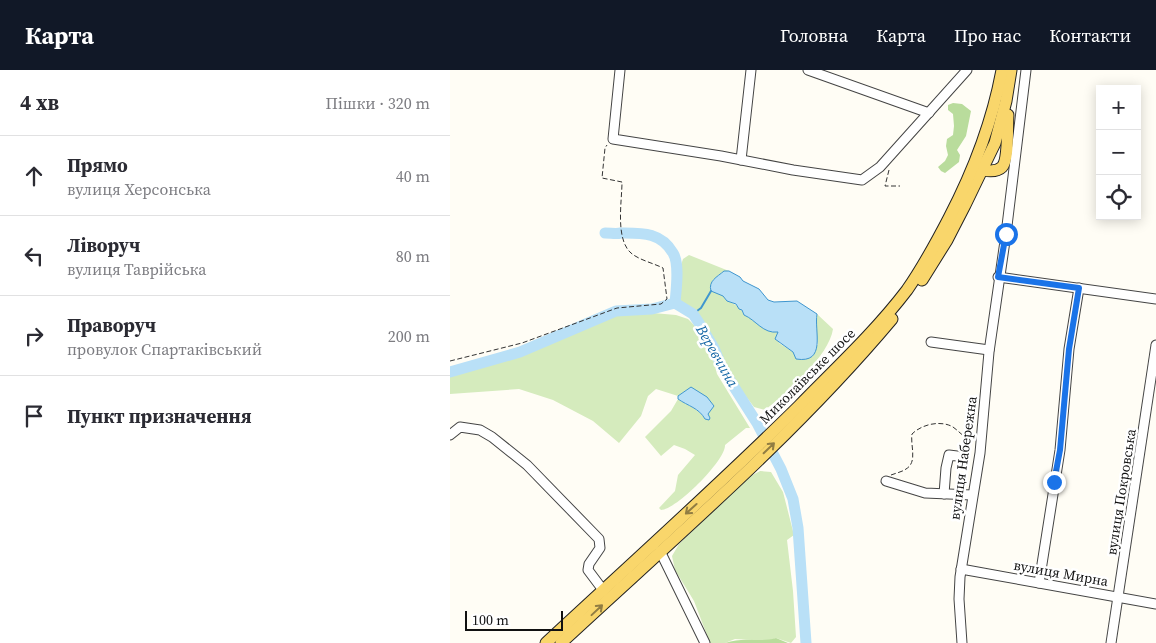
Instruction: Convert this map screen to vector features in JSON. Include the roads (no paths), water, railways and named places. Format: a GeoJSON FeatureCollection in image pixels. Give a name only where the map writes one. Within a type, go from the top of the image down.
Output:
{"type":"FeatureCollection","features":[{"type":"Feature","properties":{"kind":"main road","name":"Миколаївське шосе"},"geometry":{"type":"LineString","coordinates":[[561,643],[660,551],[753,457],[862,354],[912,294],[947,240],[982,170],[980,166],[994,124],[1006,74]]}},
{"type":"Feature","properties":{"kind":"main road","name":"Миколаївське шосе"},"geometry":{"type":"LineString","coordinates":[[782,429],[892,308],[920,270],[941,234],[978,160],[1006,74]]}},
{"type":"Feature","properties":{"kind":"main road"},"geometry":{"type":"LineString","coordinates":[[982,170],[993,171],[1000,169],[1006,160],[1006,74]]}},
{"type":"Feature","properties":{"kind":"main road","name":"Миколаївське шосе"},"geometry":{"type":"LineString","coordinates":[[546,643],[753,457]]}},
{"type":"Feature","properties":{"kind":"street"},"geometry":{"type":"LineString","coordinates":[[620,70],[613,139],[862,180],[875,171],[967,70]]}},
{"type":"Feature","properties":{"kind":"street"},"geometry":{"type":"LineString","coordinates":[[741,160],[751,70]]}},
{"type":"Feature","properties":{"kind":"street"},"geometry":{"type":"LineString","coordinates":[[808,70],[928,113]]}},
{"type":"Feature","properties":{"kind":"street","name":"вулиця Набережна"},"geometry":{"type":"LineString","coordinates":[[962,643],[958,590],[981,442],[989,350],[998,277],[1006,234],[1026,70]]}},
{"type":"Feature","properties":{"kind":"street"},"geometry":{"type":"LineString","coordinates":[[998,277],[1156,299]]}},
{"type":"Feature","properties":{"kind":"street"},"geometry":{"type":"LineString","coordinates":[[1039,582],[1060,450],[1069,349],[1079,288]]}},
{"type":"Feature","properties":{"kind":"street"},"geometry":{"type":"LineString","coordinates":[[931,342],[989,350]]}},
{"type":"Feature","properties":{"kind":"street","name":"вулиця Покровська"},"geometry":{"type":"LineString","coordinates":[[1111,643],[1135,479],[1151,415],[1156,345]]}},
{"type":"Feature","properties":{"kind":"street"},"geometry":{"type":"LineString","coordinates":[[450,435],[460,428],[480,430],[492,437],[527,465],[599,540],[600,548],[589,564],[588,570],[603,590]]}},
{"type":"Feature","properties":{"kind":"street"},"geometry":{"type":"LineString","coordinates":[[944,494],[949,455],[957,456]]}},
{"type":"Feature","properties":{"kind":"street"},"geometry":{"type":"LineString","coordinates":[[886,481],[925,494],[972,494]]}},
{"type":"Feature","properties":{"kind":"street"},"geometry":{"type":"LineString","coordinates":[[660,551],[705,643]]}},
{"type":"Feature","properties":{"kind":"street","name":"вулиця Мирна"},"geometry":{"type":"LineString","coordinates":[[961,569],[1156,604]]}},
{"type":"Feature","properties":{"kind":"water"},"geometry":{"type":"Polygon","coordinates":[[[724,271],[729,271],[759,289],[768,300],[774,302],[797,301],[817,314],[817,345],[812,356],[806,359],[796,359],[793,352],[775,339],[778,332],[764,329],[744,315],[736,304],[711,291],[712,282],[724,271]]]}},
{"type":"Feature","properties":{"kind":"water"},"geometry":{"type":"Polygon","coordinates":[[[691,387],[707,397],[714,406],[708,414],[709,420],[678,399],[678,396],[691,387]]]}},
{"type":"Feature","properties":{"kind":"waterway"},"geometry":{"type":"LineString","coordinates":[[605,233],[644,234],[657,237],[663,241],[675,258],[677,277],[675,303]]}},
{"type":"Feature","properties":{"kind":"waterway"},"geometry":{"type":"LineString","coordinates":[[693,314],[701,308],[711,291]]}},
{"type":"Feature","properties":{"kind":"waterway","name":"Веревчина"},"geometry":{"type":"LineString","coordinates":[[450,372],[520,352],[616,311],[652,309],[675,303],[693,314],[714,348],[722,368],[757,423],[781,469],[793,499],[798,528],[806,643]]}}]}
